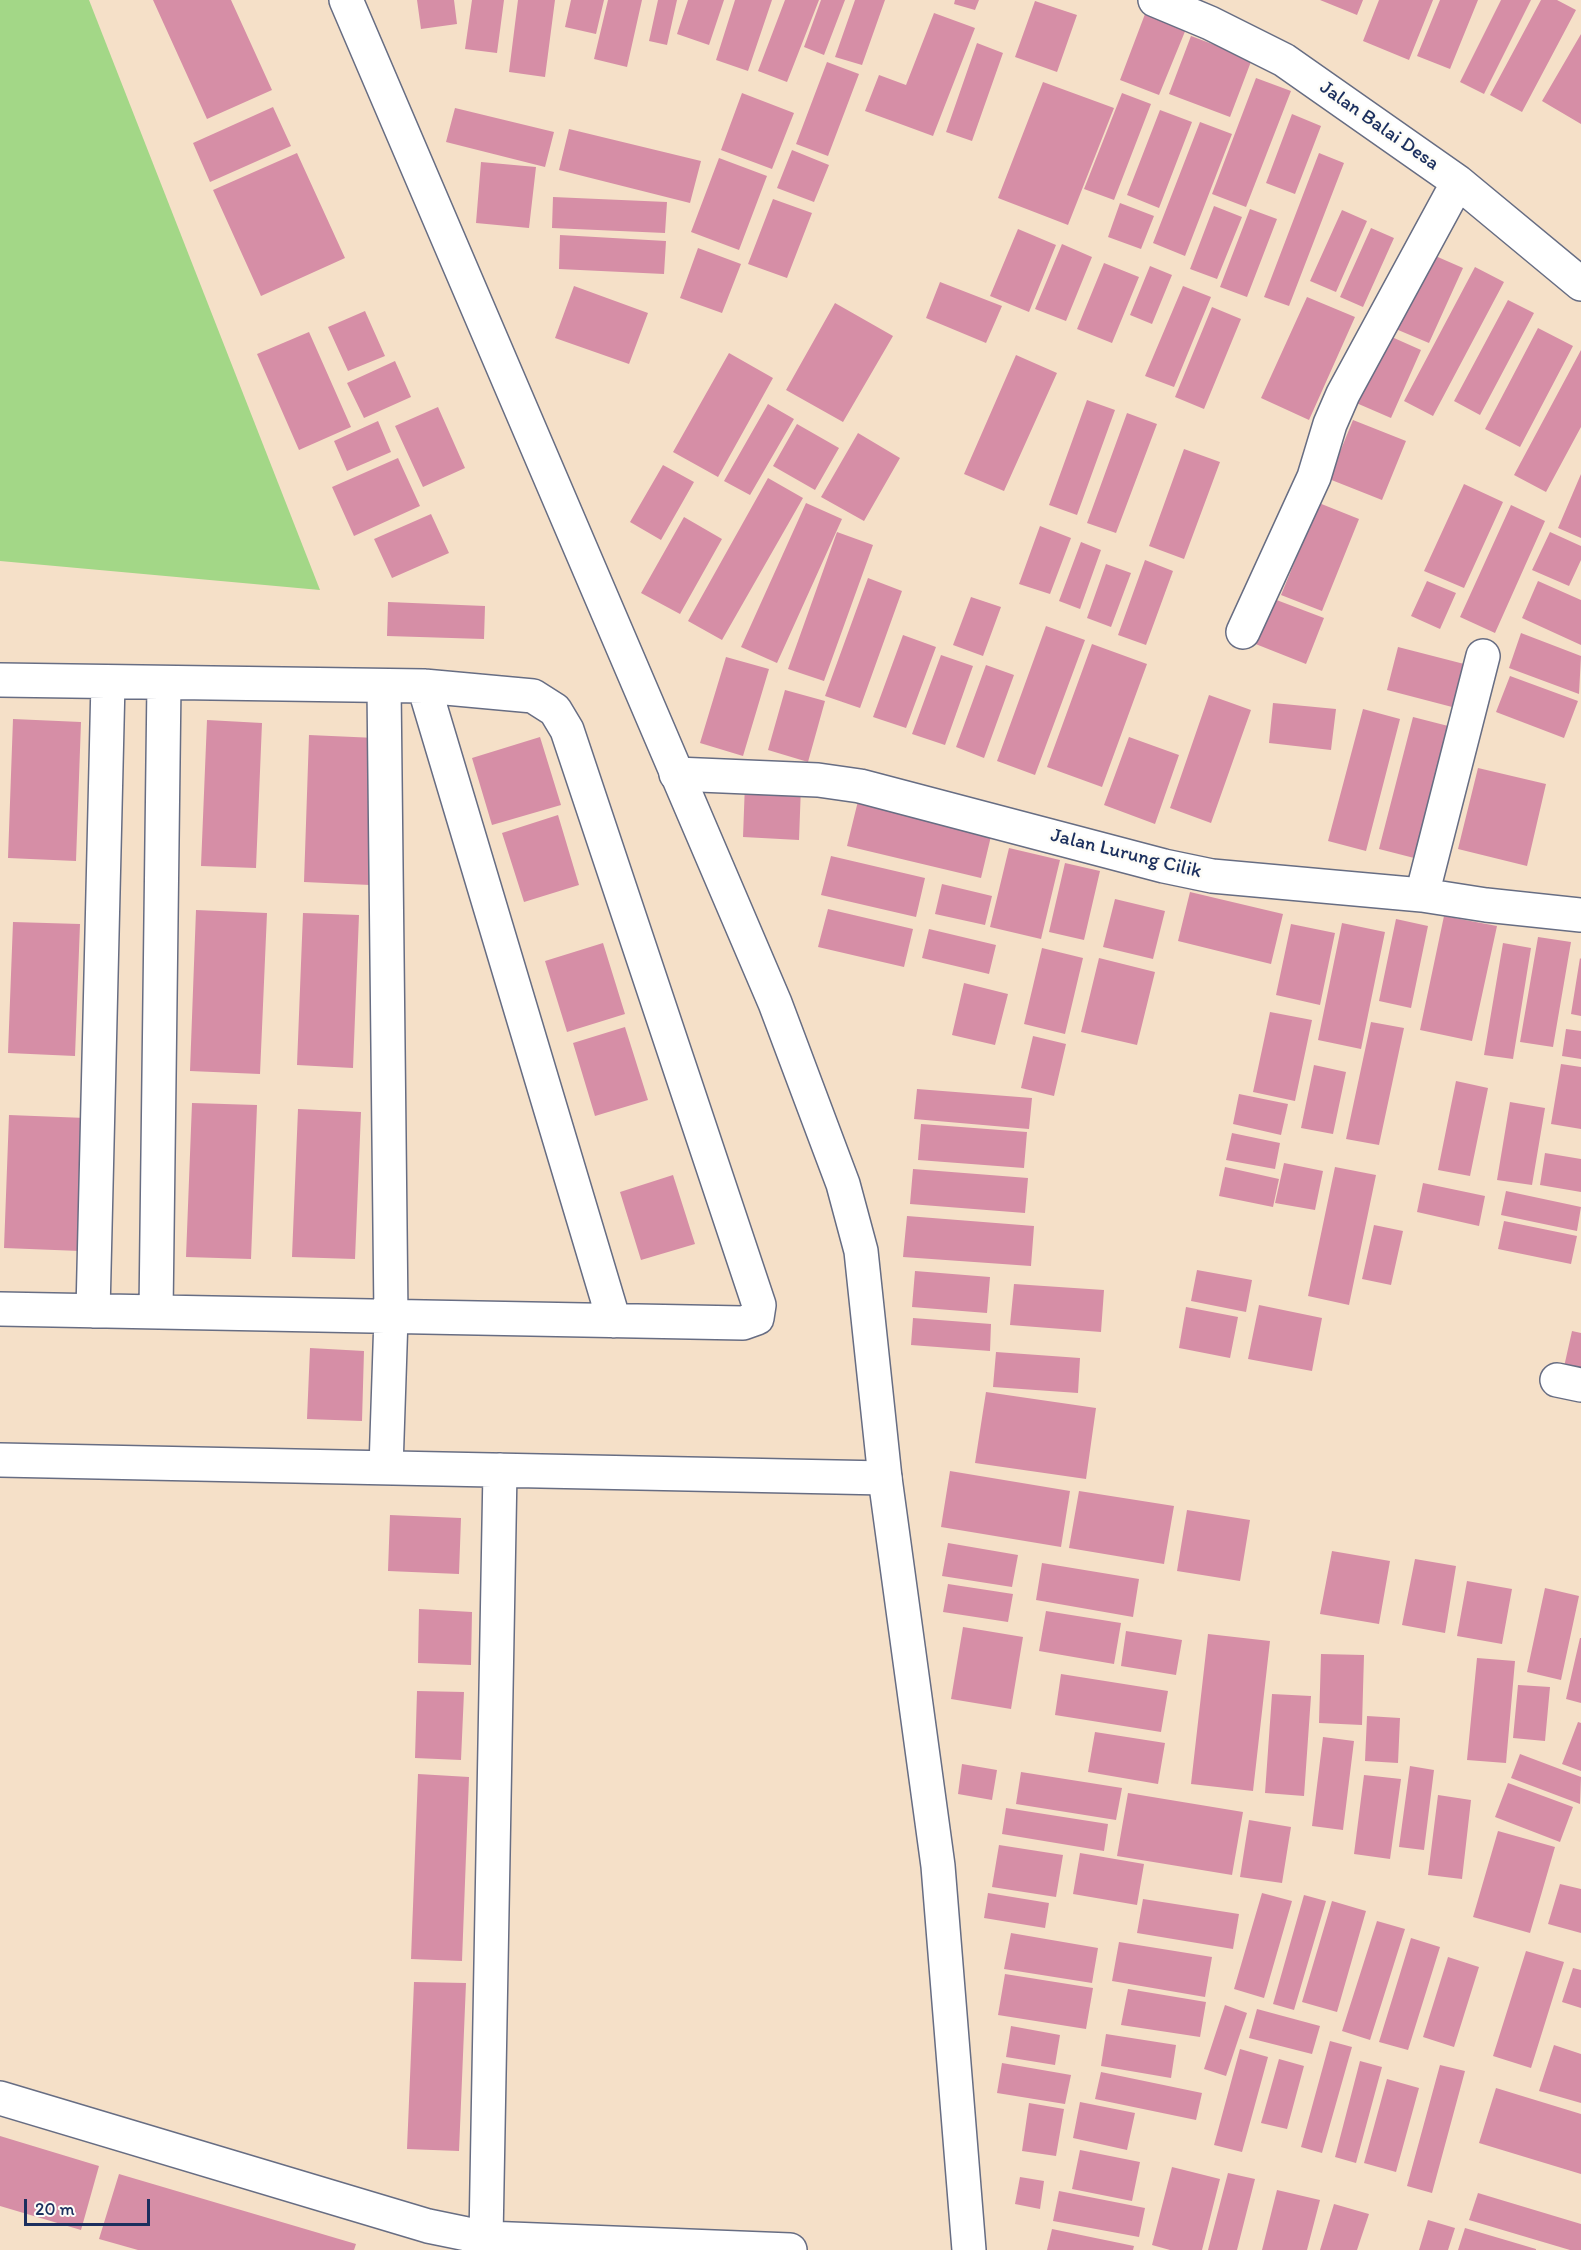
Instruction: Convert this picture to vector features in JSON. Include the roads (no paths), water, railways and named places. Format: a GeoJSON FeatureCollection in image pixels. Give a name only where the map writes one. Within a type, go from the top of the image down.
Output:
{"type":"FeatureCollection","features":[{"type":"Feature","properties":{"kind":"street"},"geometry":{"type":"LineString","coordinates":[[346,0],[775,1003],[843,1184],[861,1251],[885,1478],[938,1866],[969,2250]]}},
{"type":"Feature","properties":{"kind":"street","name":"Jalan Balai Desa"},"geometry":{"type":"LineString","coordinates":[[1155,0],[1210,23],[1284,60],[1458,182],[1581,284]]}},
{"type":"Feature","properties":{"kind":"street"},"geometry":{"type":"LineString","coordinates":[[1243,632],[1314,477],[1330,424],[1343,394],[1458,182]]}},
{"type":"Feature","properties":{"kind":"street"},"geometry":{"type":"LineString","coordinates":[[1422,896],[1483,656]]}},
{"type":"Feature","properties":{"kind":"street"},"geometry":{"type":"LineString","coordinates":[[0,680],[424,686],[532,696],[555,710],[567,730],[759,1305],[757,1318],[743,1323],[0,1310]]}},
{"type":"Feature","properties":{"kind":"street"},"geometry":{"type":"LineString","coordinates":[[93,1311],[108,682]]}},
{"type":"Feature","properties":{"kind":"street"},"geometry":{"type":"LineString","coordinates":[[156,1312],[164,684]]}},
{"type":"Feature","properties":{"kind":"street"},"geometry":{"type":"LineString","coordinates":[[384,686],[391,1317],[386,1468]]}},
{"type":"Feature","properties":{"kind":"street"},"geometry":{"type":"LineString","coordinates":[[424,686],[614,1321]]}},
{"type":"Feature","properties":{"kind":"street","name":"Jalan Lurung Cilik"},"geometry":{"type":"LineString","coordinates":[[676,774],[818,780],[860,786],[1164,866],[1212,876],[1422,896],[1581,915]]}},
{"type":"Feature","properties":{"kind":"street"},"geometry":{"type":"LineString","coordinates":[[0,1460],[885,1478]]}},
{"type":"Feature","properties":{"kind":"street"},"geometry":{"type":"LineString","coordinates":[[486,2238],[500,1470]]}},
{"type":"Feature","properties":{"kind":"street"},"geometry":{"type":"LineString","coordinates":[[0,2098],[428,2226],[486,2238],[790,2250]]}}]}
